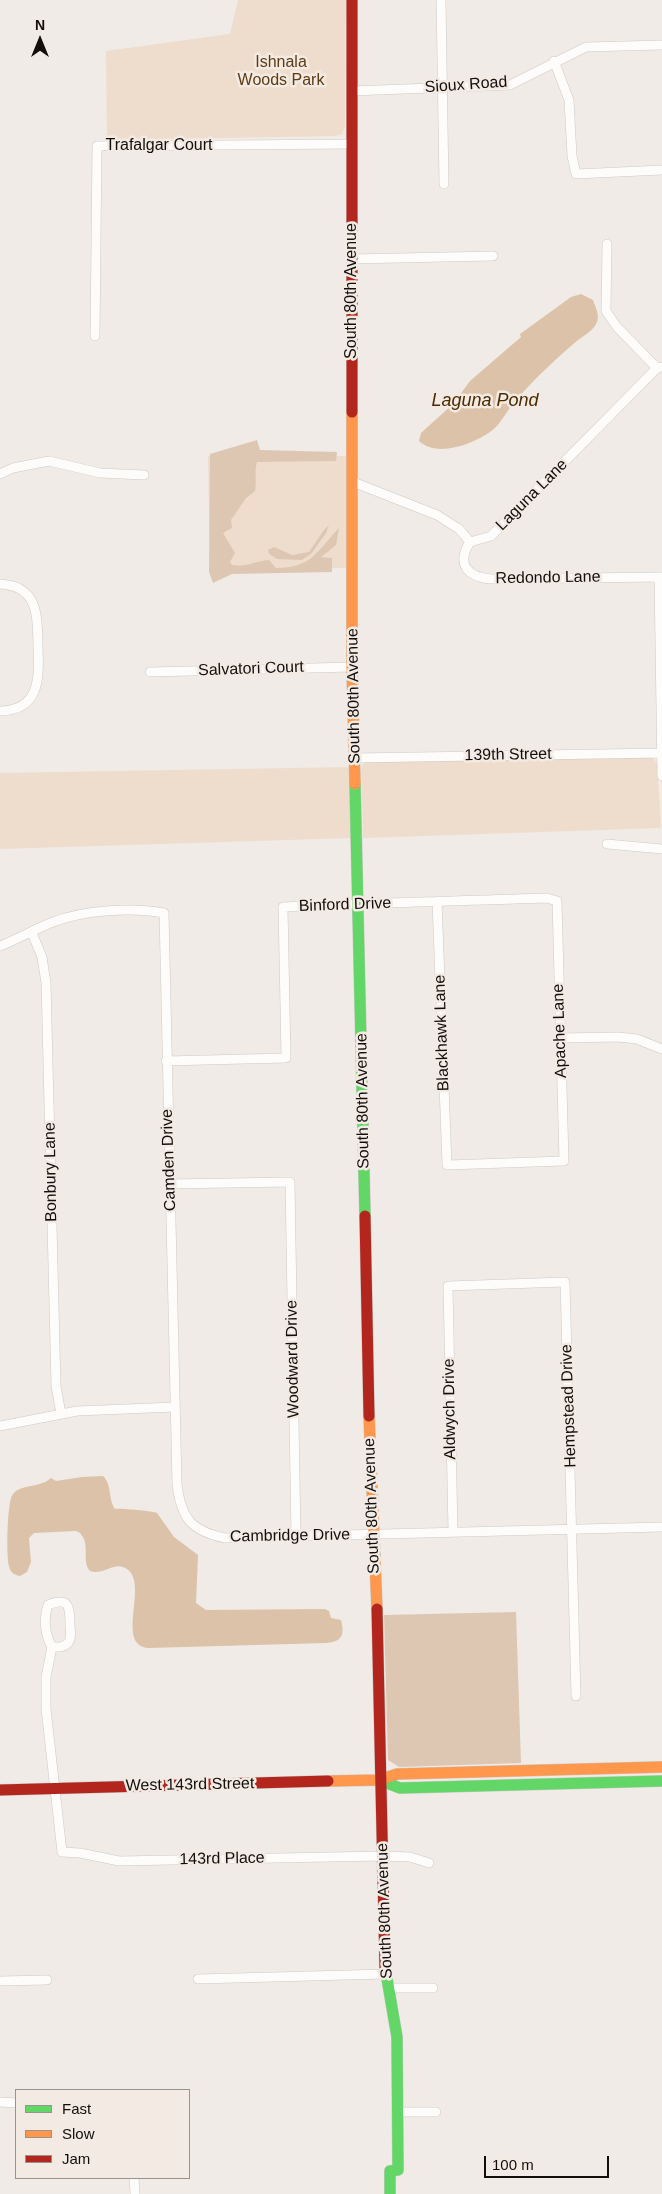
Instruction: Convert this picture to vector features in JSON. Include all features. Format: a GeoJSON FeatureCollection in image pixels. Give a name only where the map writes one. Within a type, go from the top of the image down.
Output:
{"type":"FeatureCollection","features":[{"type":"Feature","properties":{"kind":"street","name":"South 80th Avenue"},"geometry":{"type":"LineString","coordinates":[[352,0],[352,667],[370,1455],[374,1534],[385,1974],[397,2037],[398,2170],[390,2171],[390,2194]]}},
{"type":"Feature","properties":{"kind":"street"},"geometry":{"type":"LineString","coordinates":[[441,0],[444,184]]}},
{"type":"Feature","properties":{"kind":"street","name":"Sioux Road"},"geometry":{"type":"LineString","coordinates":[[352,91],[510,85],[554,61],[586,47],[662,45]]}},
{"type":"Feature","properties":{"kind":"street"},"geometry":{"type":"LineString","coordinates":[[554,61],[569,100],[572,156],[576,174],[662,170]]}},
{"type":"Feature","properties":{"kind":"street","name":"Trafalgar Court"},"geometry":{"type":"LineString","coordinates":[[94,336],[97,146],[352,144]]}},
{"type":"Feature","properties":{"kind":"street"},"geometry":{"type":"LineString","coordinates":[[606,244],[606,311],[617,327],[660,368]]}},
{"type":"Feature","properties":{"kind":"street"},"geometry":{"type":"LineString","coordinates":[[352,259],[493,256]]}},
{"type":"Feature","properties":{"kind":"street","name":"Laguna Lane"},"geometry":{"type":"LineString","coordinates":[[470,542],[491,536],[660,368]]}},
{"type":"Feature","properties":{"kind":"street"},"geometry":{"type":"LineString","coordinates":[[0,474],[31,463],[48,462],[100,473],[144,475]]}},
{"type":"Feature","properties":{"kind":"street"},"geometry":{"type":"LineString","coordinates":[[353,482],[437,515],[459,529],[470,542]]}},
{"type":"Feature","properties":{"kind":"street","name":"Redondo Lane"},"geometry":{"type":"LineString","coordinates":[[470,542],[463,553],[465,564],[469,573],[477,578],[660,577]]}},
{"type":"Feature","properties":{"kind":"street"},"geometry":{"type":"LineString","coordinates":[[660,577],[662,776]]}},
{"type":"Feature","properties":{"kind":"street"},"geometry":{"type":"LineString","coordinates":[[0,584],[17,587],[29,597],[36,609],[39,674],[36,687],[30,699],[12,710],[0,711]]}},
{"type":"Feature","properties":{"kind":"street","name":"Salvatori Court"},"geometry":{"type":"LineString","coordinates":[[150,672],[352,667]]}},
{"type":"Feature","properties":{"kind":"street","name":"139th Street"},"geometry":{"type":"LineString","coordinates":[[354,758],[662,753]]}},
{"type":"Feature","properties":{"kind":"street"},"geometry":{"type":"LineString","coordinates":[[606,844],[662,848]]}},
{"type":"Feature","properties":{"kind":"street","name":"Binford Drive"},"geometry":{"type":"LineString","coordinates":[[166,1061],[286,1058],[283,907],[547,898],[557,901]]}},
{"type":"Feature","properties":{"kind":"street","name":"Blackhawk Lane"},"geometry":{"type":"LineString","coordinates":[[437,901],[447,1165],[564,1161]]}},
{"type":"Feature","properties":{"kind":"street","name":"Apache Lane"},"geometry":{"type":"LineString","coordinates":[[557,901],[564,1161]]}},
{"type":"Feature","properties":{"kind":"street","name":"Camden Drive"},"geometry":{"type":"LineString","coordinates":[[32,933],[55,921],[80,915],[151,910],[164,913],[175,1407]]}},
{"type":"Feature","properties":{"kind":"street"},"geometry":{"type":"LineString","coordinates":[[0,946],[32,933]]}},
{"type":"Feature","properties":{"kind":"street","name":"Bonbury Lane"},"geometry":{"type":"LineString","coordinates":[[32,933],[42,957],[46,982],[56,1386],[61,1414]]}},
{"type":"Feature","properties":{"kind":"street"},"geometry":{"type":"LineString","coordinates":[[560,1038],[618,1036],[637,1039],[662,1049]]}},
{"type":"Feature","properties":{"kind":"street","name":"Woodward Drive"},"geometry":{"type":"LineString","coordinates":[[170,1184],[290,1182],[296,1537]]}},
{"type":"Feature","properties":{"kind":"street","name":"Aldwych Drive"},"geometry":{"type":"LineString","coordinates":[[453,1532],[448,1286],[565,1282]]}},
{"type":"Feature","properties":{"kind":"street","name":"Hempstead Drive"},"geometry":{"type":"LineString","coordinates":[[565,1282],[576,1696]]}},
{"type":"Feature","properties":{"kind":"street"},"geometry":{"type":"LineString","coordinates":[[0,1426],[98,1408],[175,1407]]}},
{"type":"Feature","properties":{"kind":"street","name":"Cambridge Drive"},"geometry":{"type":"LineString","coordinates":[[175,1407],[178,1490],[182,1510],[188,1521],[196,1529],[207,1534],[225,1538],[296,1537],[662,1527]]}},
{"type":"Feature","properties":{"kind":"street"},"geometry":{"type":"LineString","coordinates":[[52,1647],[60,1647],[67,1644],[70,1640],[70,1612],[68,1605],[63,1602],[48,1605],[45,1613],[47,1639],[52,1647],[46,1677],[46,1709],[55,1788]]}},
{"type":"Feature","properties":{"kind":"street","name":"West 143rd Street"},"geometry":{"type":"LineString","coordinates":[[0,1790],[379,1780],[397,1774],[662,1767]]}},
{"type":"Feature","properties":{"kind":"street","name":"West 143rd Street"},"geometry":{"type":"LineString","coordinates":[[379,1780],[400,1788],[662,1781]]}},
{"type":"Feature","properties":{"kind":"street","name":"143rd Place"},"geometry":{"type":"LineString","coordinates":[[55,1788],[62,1852],[80,1853],[119,1862],[383,1856],[410,1857],[429,1863]]}},
{"type":"Feature","properties":{"kind":"street"},"geometry":{"type":"LineString","coordinates":[[198,1979],[385,1974]]}},
{"type":"Feature","properties":{"kind":"street"},"geometry":{"type":"LineString","coordinates":[[0,1981],[47,1980]]}},
{"type":"Feature","properties":{"kind":"street"},"geometry":{"type":"LineString","coordinates":[[388,1988],[433,1988]]}},
{"type":"Feature","properties":{"kind":"street"},"geometry":{"type":"LineString","coordinates":[[0,2102],[15,2103]]}},
{"type":"Feature","properties":{"kind":"street"},"geometry":{"type":"LineString","coordinates":[[398,2112],[436,2112]]}},
{"type":"Feature","properties":{"kind":"street"},"geometry":{"type":"LineString","coordinates":[[134,2179],[135,2194]]}},
{"type":"Feature","properties":{"kind":"green space","name":"Ishnala Woods Park"},"geometry":{"type":"Polygon","coordinates":[[[238,0],[346,0],[345,127],[342,134],[335,136],[107,140],[106,51],[230,34],[238,0]]]}},
{"type":"Feature","properties":{"kind":"green space"},"geometry":{"type":"Polygon","coordinates":[[[208,456],[346,456],[346,568],[210,571],[208,456]]]}},
{"type":"Feature","properties":{"kind":"green space"},"geometry":{"type":"Polygon","coordinates":[[[651,756],[657,763],[661,828],[363,838],[361,768],[363,764],[368,762],[651,756]]]}},
{"type":"Feature","properties":{"kind":"green space"},"geometry":{"type":"Polygon","coordinates":[[[350,767],[351,838],[0,849],[0,773],[350,767]]]}},
{"type":"Feature","properties":{"kind":"shaded area"},"geometry":{"type":"Polygon","coordinates":[[[257,440],[260,450],[337,452],[336,461],[257,462],[255,491],[246,498],[231,520],[232,528],[223,533],[235,553],[230,562],[232,565],[243,565],[269,560],[276,568],[298,565],[313,557],[339,528],[336,545],[321,557],[332,558],[332,572],[232,574],[213,583],[209,572],[210,454],[257,440]]]}},
{"type":"Feature","properties":{"kind":"shaded area"},"geometry":{"type":"Polygon","coordinates":[[[329,525],[326,533],[311,554],[302,560],[277,559],[269,554],[268,550],[274,547],[292,555],[309,552],[329,525]]]}},
{"type":"Feature","properties":{"kind":"shaded area"},"geometry":{"type":"Polygon","coordinates":[[[516,1612],[521,1763],[399,1767],[388,1760],[384,1615],[516,1612]]]}},
{"type":"Feature","properties":{"kind":"water","name":"Laguna Pond"},"geometry":{"type":"Polygon","coordinates":[[[581,294],[593,300],[598,316],[597,322],[589,332],[531,383],[494,429],[483,437],[465,445],[445,449],[427,446],[419,441],[421,433],[453,404],[470,381],[521,337],[520,334],[571,297],[581,294]]]}},
{"type":"Feature","properties":{"kind":"water"},"geometry":{"type":"Polygon","coordinates":[[[103,1476],[108,1483],[111,1501],[115,1509],[157,1513],[174,1537],[198,1555],[196,1603],[206,1610],[325,1609],[329,1611],[331,1618],[341,1620],[343,1630],[341,1637],[336,1641],[326,1643],[148,1648],[139,1644],[134,1636],[135,1587],[133,1577],[127,1569],[118,1566],[100,1572],[90,1571],[86,1562],[85,1542],[80,1533],[76,1531],[34,1533],[29,1538],[31,1562],[27,1572],[20,1576],[13,1573],[8,1561],[7,1541],[9,1507],[13,1494],[21,1488],[41,1484],[51,1478],[56,1481],[103,1476]]]}},
{"type":"Feature","properties":{"kind":"traffic: fast"},"geometry":{"type":"LineString","coordinates":[[355,784],[365,1216]]}},
{"type":"Feature","properties":{"kind":"traffic: fast"},"geometry":{"type":"LineString","coordinates":[[379,1780],[400,1788],[662,1781]]}},
{"type":"Feature","properties":{"kind":"traffic: fast"},"geometry":{"type":"LineString","coordinates":[[385,1967],[397,2037],[398,2170],[390,2171],[390,2194]]}},
{"type":"Feature","properties":{"kind":"traffic: slow"},"geometry":{"type":"LineString","coordinates":[[352,412],[352,667],[355,784]]}},
{"type":"Feature","properties":{"kind":"traffic: slow"},"geometry":{"type":"LineString","coordinates":[[369,1416],[377,1609]]}},
{"type":"Feature","properties":{"kind":"traffic: slow"},"geometry":{"type":"LineString","coordinates":[[328,1781],[379,1780],[397,1774],[662,1767]]}},
{"type":"Feature","properties":{"kind":"traffic: jam"},"geometry":{"type":"LineString","coordinates":[[352,0],[352,412]]}},
{"type":"Feature","properties":{"kind":"traffic: jam"},"geometry":{"type":"LineString","coordinates":[[365,1216],[369,1416]]}},
{"type":"Feature","properties":{"kind":"traffic: jam"},"geometry":{"type":"LineString","coordinates":[[377,1609],[385,1967]]}},
{"type":"Feature","properties":{"kind":"traffic: jam"},"geometry":{"type":"LineString","coordinates":[[0,1790],[328,1781]]}}]}
